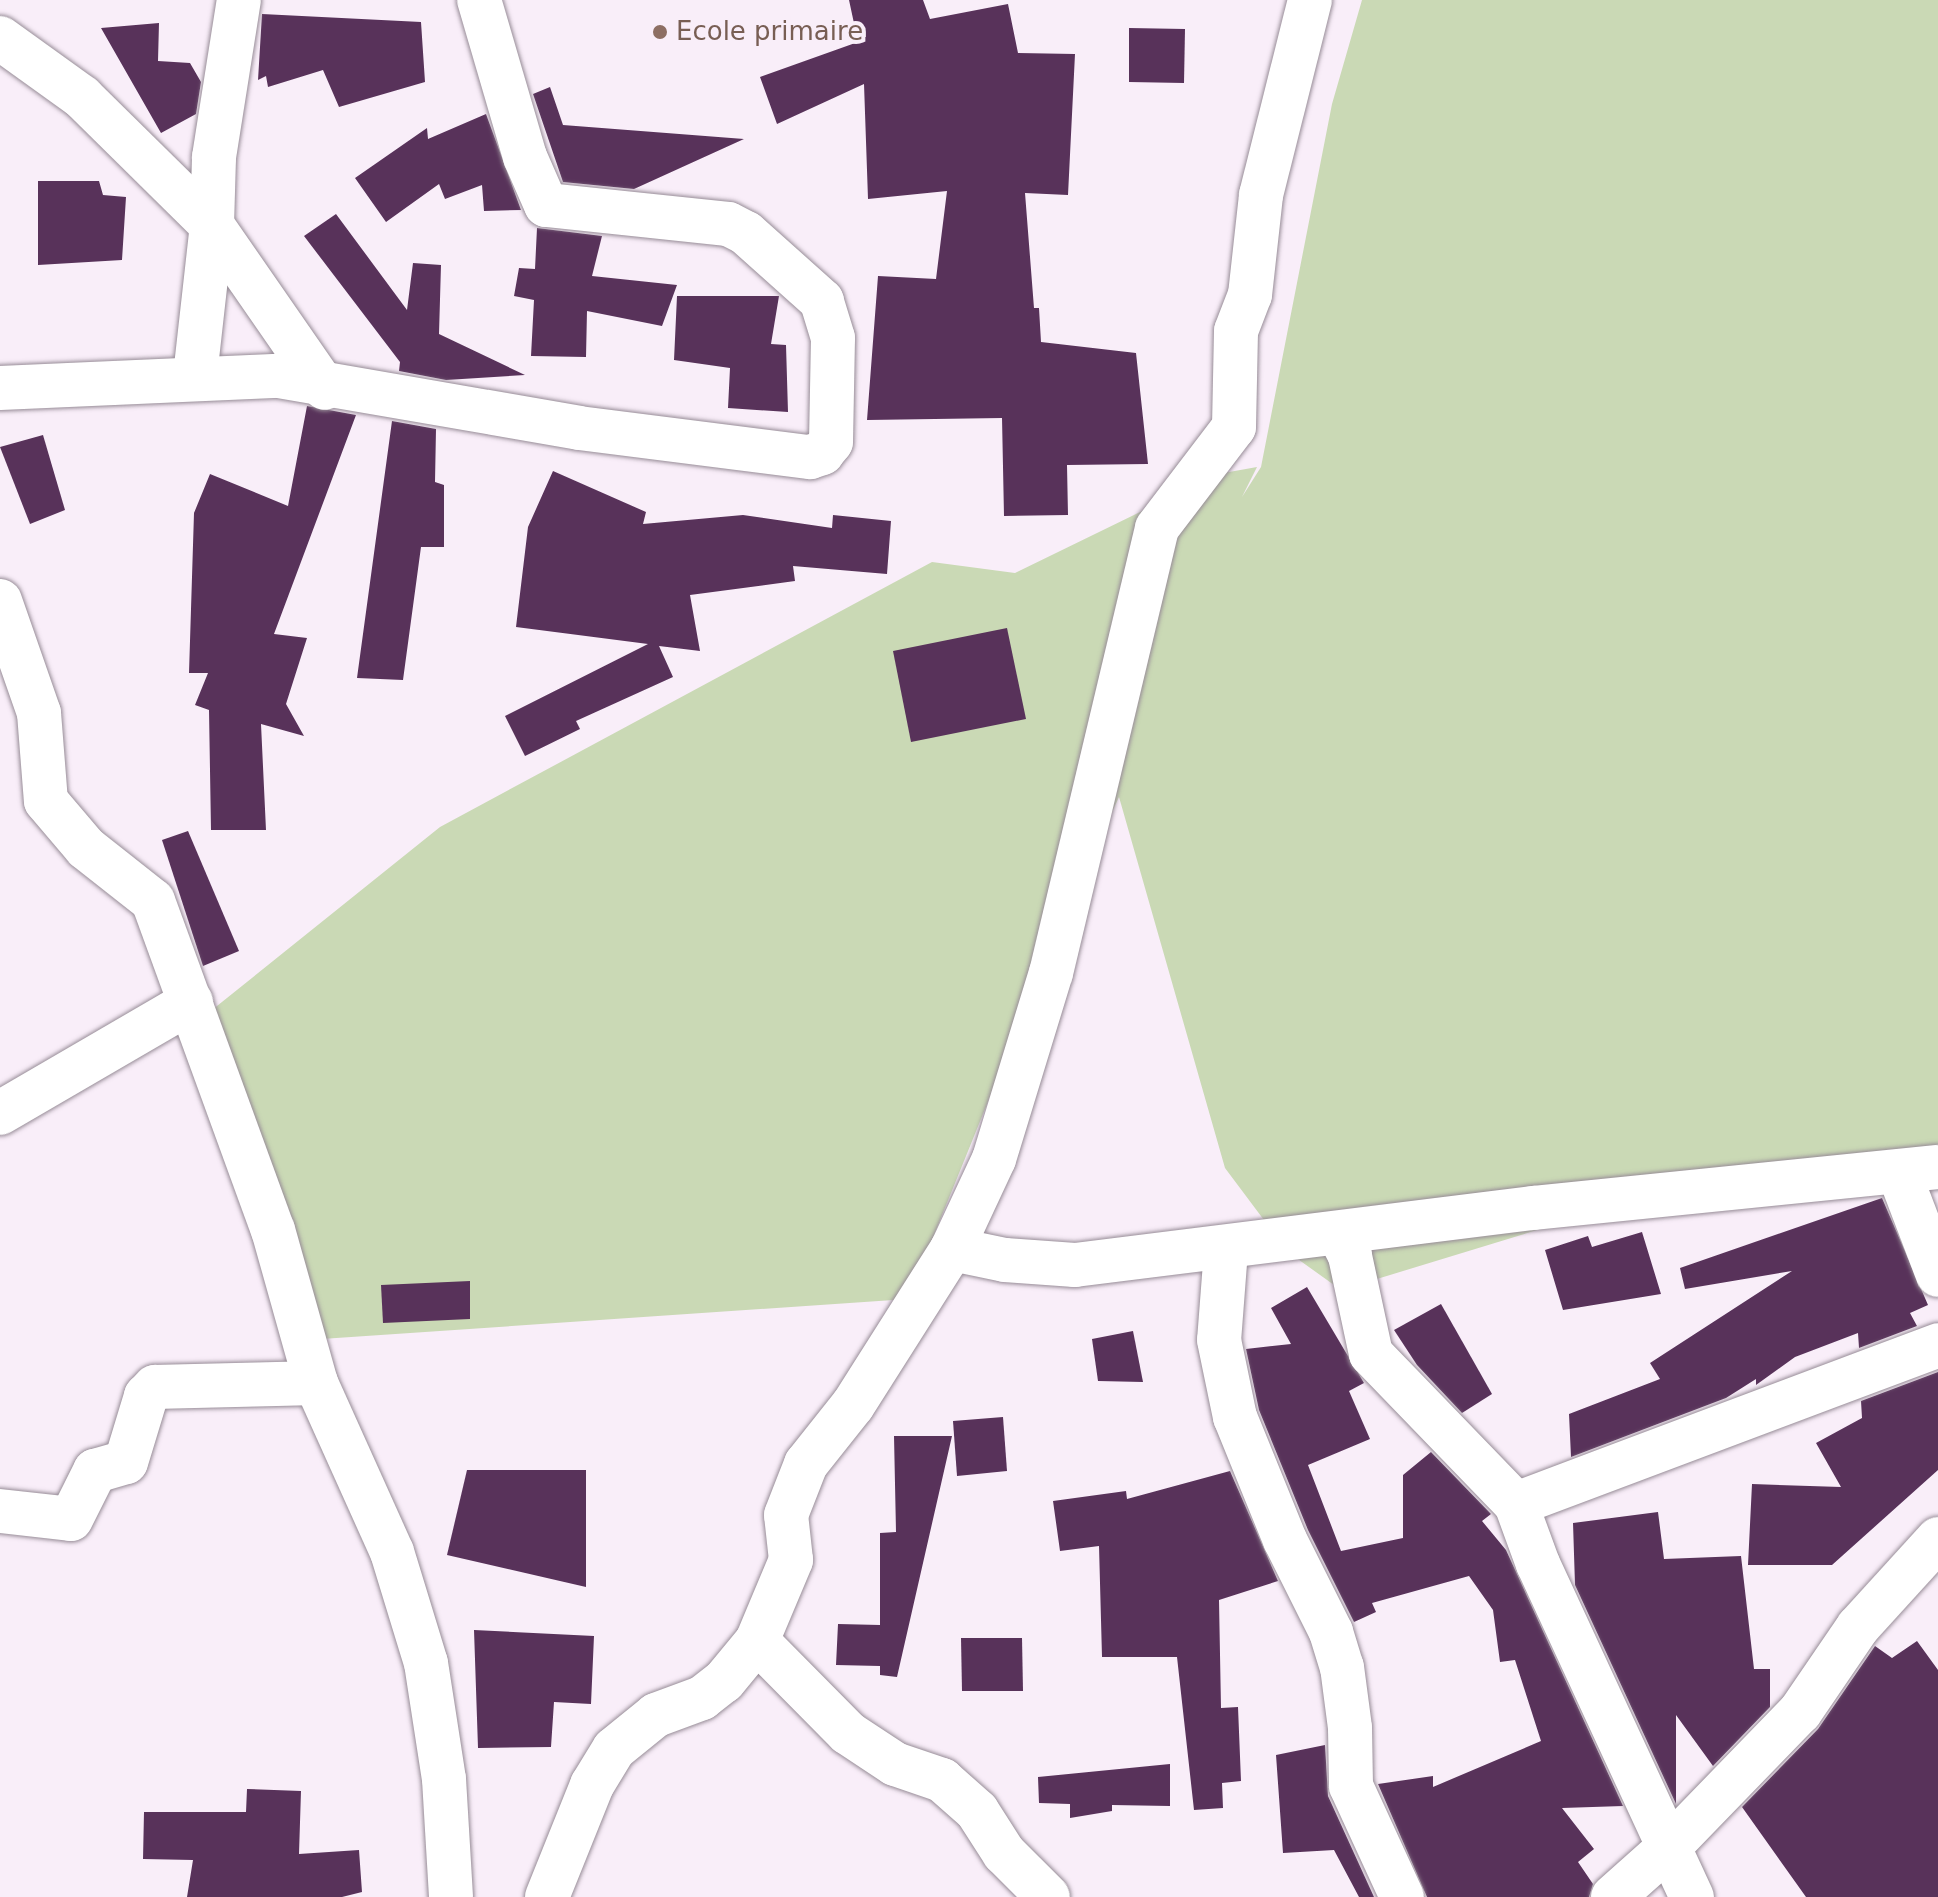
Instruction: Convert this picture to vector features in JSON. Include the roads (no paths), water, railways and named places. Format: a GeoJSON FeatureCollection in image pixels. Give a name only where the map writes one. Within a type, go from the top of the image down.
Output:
{"type":"FeatureCollection","features":[{"type":"Feature","properties":{"kind":"street"},"geometry":{"type":"LineString","coordinates":[[195,376],[212,225],[214,157],[239,0]]}},
{"type":"Feature","properties":{"kind":"street"},"geometry":{"type":"LineString","coordinates":[[0,388],[195,376],[279,376],[325,388],[579,428],[810,457],[822,453],[831,442],[833,338],[822,301],[758,242],[728,224],[546,205],[525,157],[479,0]]}},
{"type":"Feature","properties":{"kind":"street"},"geometry":{"type":"LineString","coordinates":[[547,1897],[592,1785],[614,1749],[656,1715],[702,1698],[724,1681],[757,1641],[791,1560],[786,1515],[806,1464],[853,1405],[952,1249],[994,1159],[1030,1048],[1157,528],[1234,427],[1236,331],[1250,295],[1261,195],[1310,0]]}},
{"type":"Feature","properties":{"kind":"street"},"geometry":{"type":"LineString","coordinates":[[0,38],[82,97],[212,225],[325,388]]}},
{"type":"Feature","properties":{"kind":"street"},"geometry":{"type":"LineString","coordinates":[[0,601],[39,713],[46,801],[86,848],[153,901],[273,1230],[316,1383],[392,1552],[426,1663],[444,1779],[451,1897]]}},
{"type":"Feature","properties":{"kind":"street"},"geometry":{"type":"LineString","coordinates":[[3,1102],[191,1002]]}},
{"type":"Feature","properties":{"kind":"street"},"geometry":{"type":"LineString","coordinates":[[952,1249],[1005,1260],[1075,1265],[1340,1236],[1534,1208],[1918,1170],[1938,1275]]}},
{"type":"Feature","properties":{"kind":"street"},"geometry":{"type":"LineString","coordinates":[[1340,1236],[1350,1256],[1371,1354],[1516,1504],[1692,1897]]}},
{"type":"Feature","properties":{"kind":"street"},"geometry":{"type":"LineString","coordinates":[[1226,1250],[1219,1340],[1235,1417],[1285,1540],[1331,1632],[1342,1667],[1351,1786],[1402,1897]]}},
{"type":"Feature","properties":{"kind":"street"},"geometry":{"type":"LineString","coordinates":[[1516,1504],[1938,1345]]}},
{"type":"Feature","properties":{"kind":"street"},"geometry":{"type":"LineString","coordinates":[[0,1511],[71,1519],[95,1471],[126,1462],[146,1396],[155,1387],[316,1383]]}},
{"type":"Feature","properties":{"kind":"street"},"geometry":{"type":"LineString","coordinates":[[1613,1897],[1668,1848],[1800,1712],[1858,1627],[1938,1539]]}},
{"type":"Feature","properties":{"kind":"street"},"geometry":{"type":"LineString","coordinates":[[757,1641],[848,1733],[895,1764],[942,1780],[977,1811],[1004,1853],[1048,1897]]}},
{"type":"Feature","properties":{"kind":"place","name":"Ecole primaire"},"geometry":{"type":"Point","coordinates":[660,32]}}]}
